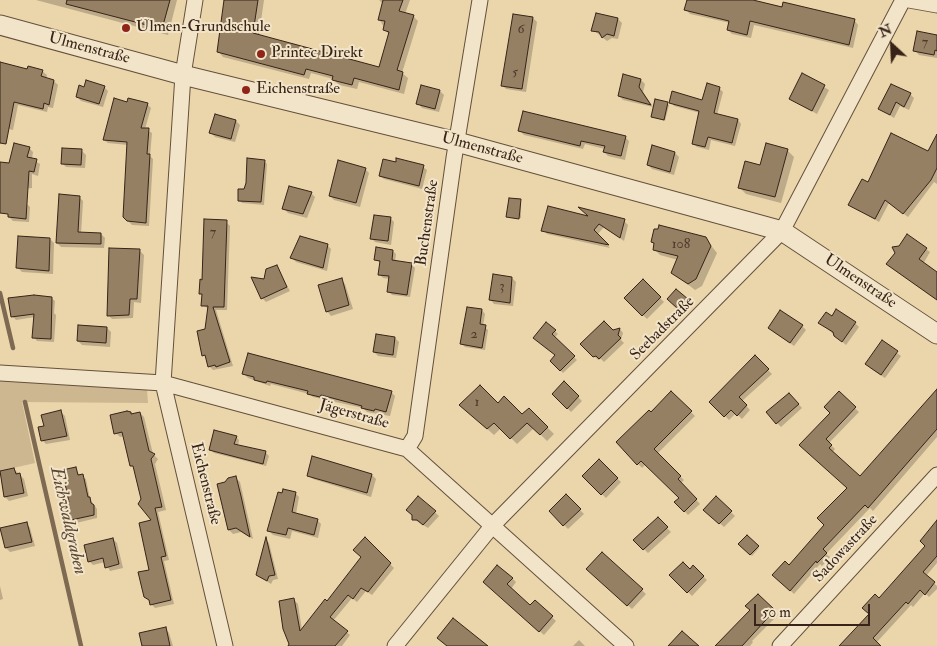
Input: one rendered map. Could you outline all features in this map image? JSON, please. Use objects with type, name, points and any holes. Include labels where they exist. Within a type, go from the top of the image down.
[{"type":"street","name":"Eichenstraße","points":[[195,0],[183,75],[163,383],[225,646]]},
{"type":"street","name":"Buchenstraße","points":[[407,449],[415,436],[457,142],[480,0]]},
{"type":"street","name":"Seebadstraße","points":[[395,646],[493,525],[782,231],[902,0]]},
{"type":"street","points":[[909,0],[937,5]]},
{"type":"street","name":"Ulmenstraße","points":[[0,25],[183,75],[457,142],[782,231],[937,334]]},
{"type":"street","name":"Jägerstraße","points":[[0,373],[163,383],[407,449],[626,646]]},
{"type":"street","name":"Sadowastraße","points":[[780,646],[937,476]]},
{"type":"shaded area","points":[[0,378],[147,389],[148,403],[22,402],[35,463],[0,471]]},
{"type":"building","points":[[67,0],[170,0],[162,29],[66,4]]},
{"type":"building","points":[[224,0],[258,0],[253,33],[379,67],[389,32],[383,30],[385,21],[378,20],[383,0],[403,0],[399,11],[414,15],[397,70],[403,72],[399,90],[354,78],[352,85],[332,80],[333,76],[306,69],[304,75],[217,52]]},
{"type":"building","points":[[687,0],[753,0],[782,7],[783,2],[855,19],[849,45],[750,21],[747,35],[727,30],[729,21],[684,10]]},
{"type":"building","points":[[596,13],[618,18],[614,36],[607,34],[602,38],[599,32],[591,31]]},
{"type":"building","points":[[513,14],[533,17],[522,89],[501,86]]},
{"type":"building","points":[[917,31],[937,35],[937,51],[935,50],[934,55],[913,51]]},
{"type":"building","points":[[0,62],[27,69],[28,66],[43,70],[41,76],[54,80],[49,105],[44,103],[43,109],[14,102],[6,144],[0,143]]},
{"type":"building","points":[[802,73],[825,85],[812,111],[789,99]]},
{"type":"building","points":[[623,74],[641,79],[639,87],[651,105],[618,96]]},
{"type":"building","points":[[86,80],[105,86],[99,104],[76,97],[79,85],[84,87]]},
{"type":"building","points":[[707,83],[720,87],[714,113],[738,119],[732,143],[708,137],[705,147],[692,144],[699,111],[669,103],[672,91],[702,100]]},
{"type":"building","points":[[891,84],[911,93],[904,107],[896,102],[890,115],[878,109]]},
{"type":"building","points":[[421,85],[440,90],[435,109],[416,104]]},
{"type":"building","points":[[114,98],[127,102],[128,98],[148,103],[141,128],[149,128],[147,154],[150,154],[146,223],[127,221],[123,217],[127,142],[103,140]]},
{"type":"building","points":[[655,99],[668,102],[664,120],[651,117]]},
{"type":"building","points":[[523,111],[626,136],[621,156],[603,152],[605,146],[581,141],[580,146],[518,131]]},
{"type":"building","points":[[215,114],[236,120],[231,139],[209,133]]},
{"type":"building","points":[[891,133],[928,151],[937,134],[937,168],[931,180],[903,214],[885,200],[875,219],[848,205],[862,179],[868,182]]},
{"type":"building","points":[[14,143],[30,147],[27,157],[37,159],[34,172],[29,171],[26,219],[8,217],[8,214],[0,213],[0,162],[9,163]]},
{"type":"building","points":[[766,143],[788,149],[775,197],[738,188],[745,161],[760,165]]},
{"type":"building","points":[[652,145],[675,152],[670,172],[647,165]]},
{"type":"building","points":[[62,148],[82,149],[81,165],[61,164]]},
{"type":"building","points":[[247,158],[265,160],[261,202],[238,201],[238,189],[244,189],[246,183]]},
{"type":"building","points":[[396,158],[424,165],[419,186],[379,176],[383,159],[396,162]]},
{"type":"building","points":[[338,160],[366,168],[356,203],[329,196]]},
{"type":"building","points":[[289,186],[312,192],[303,214],[282,209]]},
{"type":"building","points":[[59,194],[80,196],[78,232],[101,233],[101,244],[56,243]]},
{"type":"building","points":[[509,198],[521,199],[519,219],[506,217]]},
{"type":"building","points":[[548,206],[588,216],[578,207],[625,219],[620,238],[599,224],[594,230],[609,245],[541,231]]},
{"type":"building","points":[[374,215],[391,217],[388,241],[370,239]]},
{"type":"building","points":[[204,219],[227,220],[224,307],[213,307],[230,362],[216,367],[215,365],[208,367],[205,355],[202,356],[197,331],[205,329],[208,306],[201,306],[202,294],[199,294],[200,279],[202,280]]},
{"type":"building","points":[[659,225],[706,237],[711,246],[696,279],[688,284],[671,273],[678,256],[653,250],[654,243],[651,242],[654,229],[658,229]]},
{"type":"building","points":[[907,234],[927,248],[919,259],[937,272],[937,300],[886,264],[895,253],[892,247],[899,246]]},
{"type":"building","points":[[18,236],[50,238],[49,271],[16,268]]},
{"type":"building","points":[[300,236],[328,244],[323,268],[290,258]]},
{"type":"building","points":[[376,247],[393,250],[392,260],[412,263],[407,295],[387,292],[389,276],[378,275],[380,261],[374,260]]},
{"type":"building","points":[[109,248],[140,249],[137,299],[130,299],[129,315],[107,316]]},
{"type":"building","points":[[277,265],[287,287],[261,299],[251,277],[264,279],[266,269]]},
{"type":"building","points":[[493,274],[512,277],[510,303],[489,300]]},
{"type":"building","points":[[342,278],[349,305],[326,312],[318,285]]},
{"type":"building","points":[[643,279],[661,297],[642,316],[624,298]]},
{"type":"building","points":[[676,289],[688,299],[678,309],[667,299]]},
{"type":"building","points":[[34,295],[52,297],[51,339],[32,338],[34,314],[11,317],[8,298]]},
{"type":"building","points":[[467,307],[482,309],[480,324],[486,325],[482,348],[460,344]]},
{"type":"building","points":[[836,309],[856,322],[842,342],[834,336],[833,332],[818,323],[826,312],[832,316]]},
{"type":"building","points":[[780,310],[803,325],[790,343],[768,328]]},
{"type":"building","points":[[604,321],[613,330],[620,328],[618,335],[621,338],[599,359],[596,356],[593,357],[580,344]]},
{"type":"building","points":[[546,322],[556,330],[552,334],[575,356],[560,371],[550,361],[555,355],[533,338]]},
{"type":"building","points":[[78,325],[107,327],[106,343],[77,341]]},
{"type":"building","points":[[376,334],[395,337],[393,355],[373,352]]},
{"type":"building","points":[[882,340],[898,351],[881,375],[865,364]]},
{"type":"building","points":[[248,353],[392,391],[386,412],[361,408],[362,406],[321,395],[320,397],[307,394],[308,391],[267,381],[266,383],[254,380],[254,377],[242,374]]},
{"type":"building","points":[[755,355],[769,369],[739,397],[747,405],[737,416],[731,410],[724,417],[709,402]]},
{"type":"building","points":[[564,381],[579,396],[567,409],[552,394]]},
{"type":"building","points":[[480,385],[498,403],[504,396],[522,414],[529,408],[548,427],[540,435],[527,423],[510,439],[494,423],[487,429],[459,405]]},
{"type":"building","points":[[937,389],[937,429],[868,508],[865,505],[823,549],[827,553],[817,563],[816,561],[790,591],[772,575],[785,561],[789,565],[824,525],[817,518],[847,488],[799,445],[830,413],[824,407],[839,391],[856,407],[826,439],[832,445],[829,448],[860,476]]},
{"type":"building","points":[[671,391],[692,411],[654,449],[681,476],[678,479],[697,499],[684,512],[674,502],[679,498],[641,461],[637,465],[616,442],[649,410],[651,412]]},
{"type":"building","points":[[789,393],[799,404],[776,424],[766,412]]},
{"type":"building","points":[[61,410],[67,436],[41,441],[38,427],[44,426],[41,415]]},
{"type":"building","points":[[127,411],[131,412],[131,414],[140,412],[149,451],[155,454],[151,459],[162,507],[155,508],[166,556],[161,557],[171,600],[150,605],[149,600],[144,597],[138,572],[149,570],[139,523],[151,520],[138,504],[141,499],[133,466],[130,466],[122,432],[114,434],[110,415]]},
{"type":"building","points":[[214,430],[237,436],[234,444],[266,451],[263,464],[209,450]]},
{"type":"building","points":[[312,456],[372,474],[367,493],[307,476]]},
{"type":"building","points":[[599,459],[618,478],[601,495],[582,476]]},
{"type":"building","points":[[76,467],[78,475],[83,474],[88,497],[90,497],[91,503],[94,505],[94,515],[71,520],[62,470]]},
{"type":"building","points":[[14,468],[16,474],[20,473],[24,493],[4,497],[0,471]]},
{"type":"building","points":[[236,476],[250,537],[236,528],[228,530],[217,484]]},
{"type":"building","points":[[283,489],[296,492],[292,512],[318,519],[314,535],[288,528],[286,535],[267,531],[278,492],[282,493]]},
{"type":"building","points":[[566,494],[581,509],[563,526],[549,511]]},
{"type":"building","points":[[418,496],[436,511],[423,525],[417,520],[412,520],[412,515],[406,510]]},
{"type":"building","points":[[716,496],[732,511],[719,524],[703,510]]},
{"type":"building","points":[[658,517],[668,527],[643,550],[633,540]]},
{"type":"building","points":[[937,520],[937,556],[923,572],[935,582],[925,595],[920,590],[908,604],[906,602],[873,638],[881,646],[839,646],[869,614],[862,608],[875,594],[879,598],[925,546],[920,541]]},
{"type":"building","points":[[27,522],[32,542],[5,548],[0,528]]},
{"type":"building","points":[[747,535],[759,546],[750,555],[738,544]]},
{"type":"building","points":[[266,537],[275,575],[269,576],[267,581],[256,575]]},
{"type":"building","points":[[365,537],[391,563],[368,592],[361,588],[353,599],[348,595],[330,617],[348,631],[335,646],[288,646],[289,644],[283,629],[279,601],[294,598],[300,631],[325,599],[327,601],[361,557],[353,550]]},
{"type":"building","points":[[113,538],[119,564],[105,568],[103,558],[88,562],[84,545]]},
{"type":"building","points":[[602,552],[643,589],[627,606],[586,569]]},
{"type":"building","points":[[683,562],[690,569],[693,565],[704,576],[687,593],[669,575]]},
{"type":"building","points":[[497,565],[513,578],[507,584],[530,605],[535,600],[553,616],[539,632],[483,582]]},
{"type":"building","points":[[758,594],[775,610],[742,646],[715,646],[750,610],[745,606]]},
{"type":"building","points":[[453,618],[488,646],[447,646],[437,638]]},
{"type":"building","points":[[166,627],[170,646],[142,646],[139,633]]},
{"type":"building","points":[[682,631],[699,646],[668,646]]},
{"type":"waterway","name":"Eichwaldgraben","points":[[0,293],[13,348]]},
{"type":"waterway","name":"Eichwaldgraben","points":[[25,402],[81,646]]},
{"type":"place","name":"Ulmen-Grundschule","points":[[126,28]]},
{"type":"place","name":"Printec Direkt","points":[[261,54]]},
{"type":"place","name":"Eichenstraße","points":[[246,90]]}]
